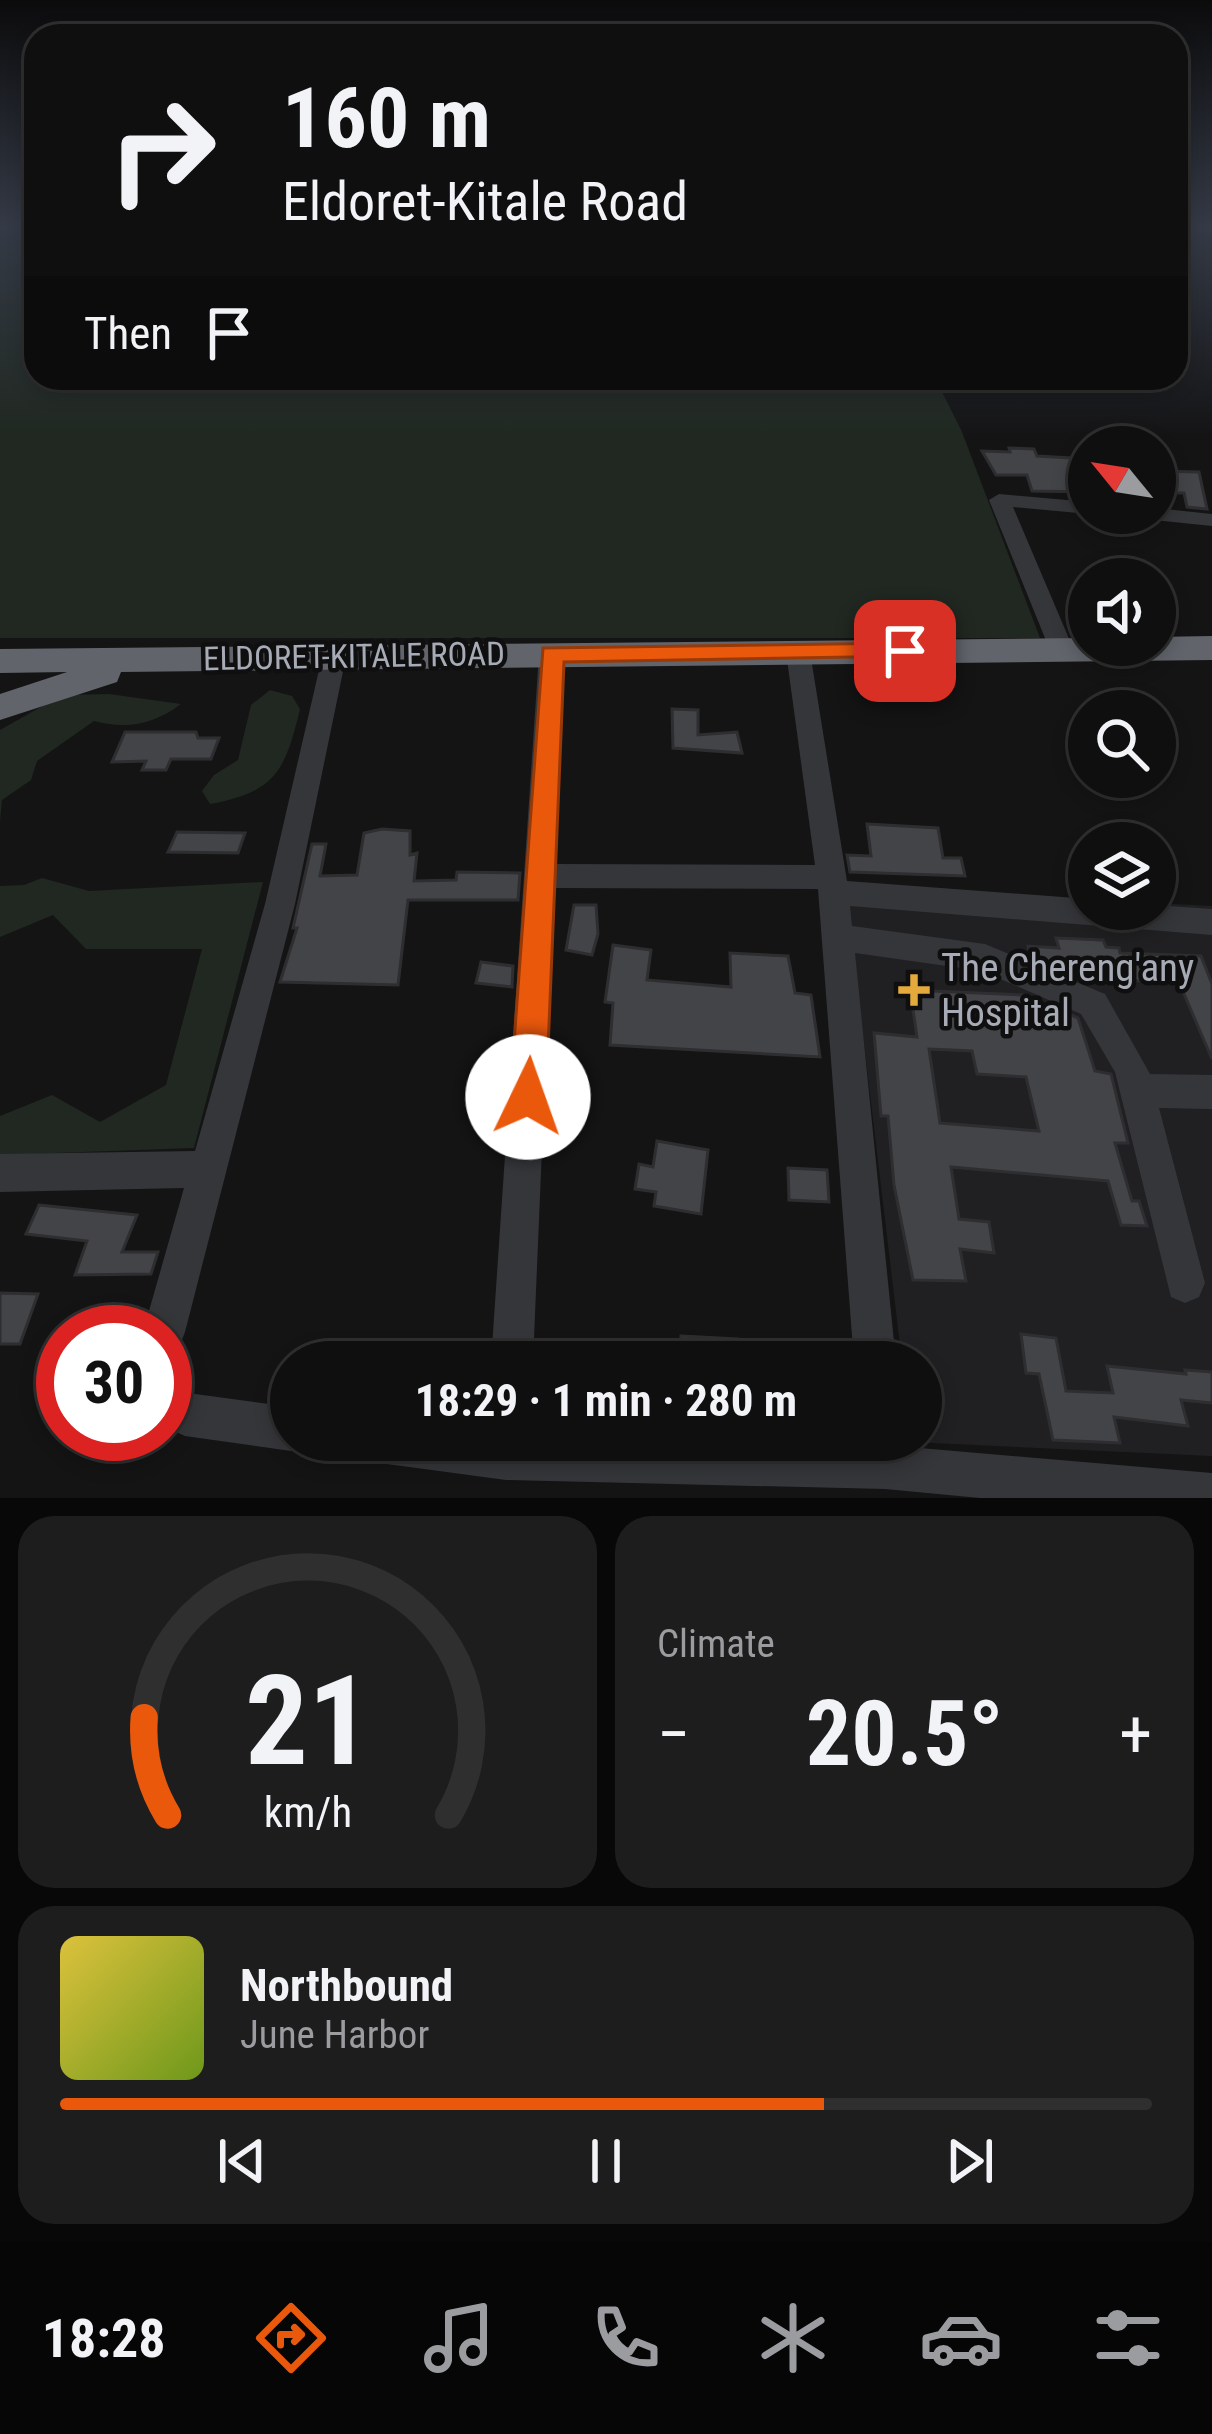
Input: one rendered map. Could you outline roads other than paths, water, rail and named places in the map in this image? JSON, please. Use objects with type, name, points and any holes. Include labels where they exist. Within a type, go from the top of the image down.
[{"type":"highway","name":"ELDORET-KITALE ROAD","points":[[0,661],[1212,648]]},
{"type":"highway","points":[[0,707],[79,679],[162,658]]},
{"type":"street","points":[[1061,648],[999,500],[1068,506]]},
{"type":"street","points":[[1176,516],[1212,520]]},
{"type":"street","points":[[798,652],[832,885],[873,1341]]},
{"type":"street","points":[[513,1341],[551,654]]},
{"type":"street","points":[[172,1305],[280,904],[334,657]]},
{"type":"street","points":[[542,876],[832,885],[1212,922]]},
{"type":"street","points":[[837,938],[985,958],[1093,1004],[1131,1068],[1185,1282]]},
{"type":"street","points":[[1137,1091],[1212,1092]]},
{"type":"street","points":[[0,1173],[210,1169]]},
{"type":"street","points":[[192,1415],[270,1426]]},
{"type":"street","points":[[903,1461],[973,1486],[1212,1496]]},
{"type":"place","name":"The Chereng'any Hospital","points":[[914,990]]}]
